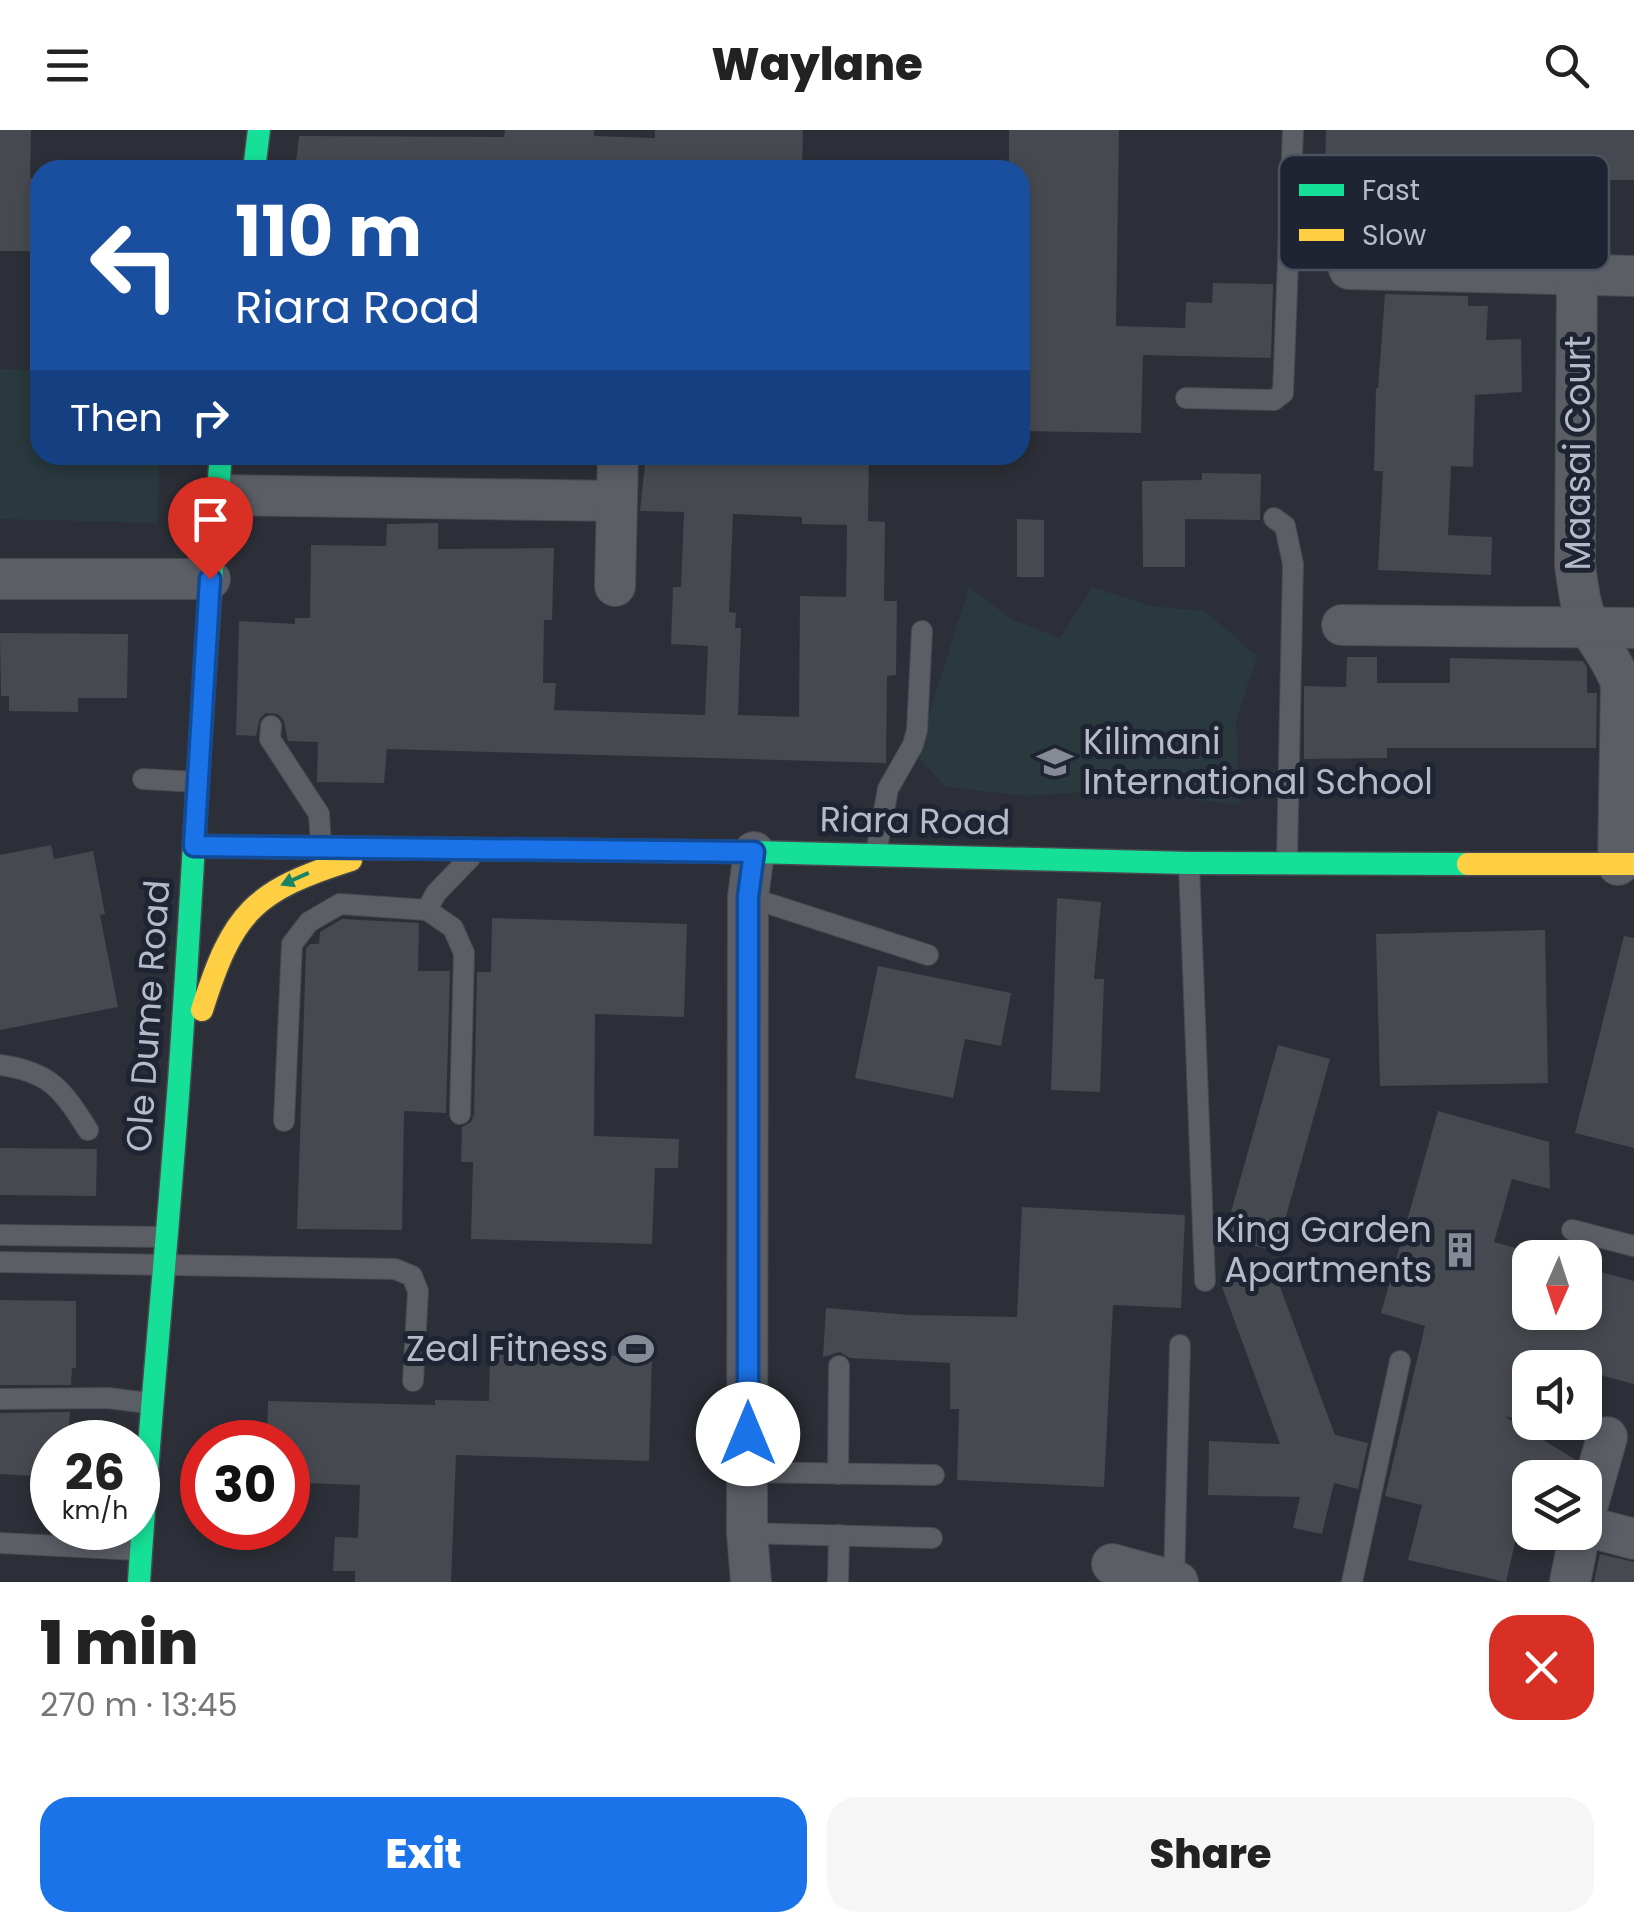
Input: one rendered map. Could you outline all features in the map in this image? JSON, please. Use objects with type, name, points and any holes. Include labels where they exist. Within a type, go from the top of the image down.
[{"type":"street","points":[[255,160],[259,130]]},
{"type":"street","points":[[1382,270],[1634,276]]},
{"type":"street","name":"Maasai Court","points":[[1577,276],[1575,566],[1590,628],[1610,656],[1621,683],[1626,865]]},
{"type":"street","name":"Ole Dume Road","points":[[149,1420],[180,1071],[220,465]]},
{"type":"street","points":[[615,586],[618,465]]},
{"type":"street","points":[[217,495],[616,500]]},
{"type":"street","points":[[0,579],[210,579]]},
{"type":"street","points":[[1342,624],[1634,628]]},
{"type":"street","name":"Riara Road","points":[[194,846],[754,852],[1189,863],[1626,865]]},
{"type":"street","points":[[180,1071],[226,940],[259,896],[299,875],[387,849]]},
{"type":"street","points":[[751,1582],[747,1533],[748,897],[754,852]]},
{"type":"street","points":[[1600,1460],[1606,1437]]},
{"type":"street","points":[[1602,1533],[1634,1539]]},
{"type":"street","name":"Ole Dume Road","points":[[139,1582],[142,1550]]},
{"type":"street","points":[[1570,1582],[1578,1550]]},
{"type":"street","points":[[1112,1564],[1176,1581]]},
{"type":"lane","points":[[1292,155],[1293,130]]},
{"type":"lane","points":[[1186,398],[1274,400],[1283,393],[1288,270]]},
{"type":"lane","points":[[1274,518],[1286,526],[1293,564],[1287,862]]},
{"type":"lane","points":[[876,855],[888,789],[913,745],[917,730],[922,630]]},
{"type":"lane","points":[[271,726],[270,738],[319,814],[321,846]]},
{"type":"lane","points":[[142,778],[198,782]]},
{"type":"lane","points":[[428,910],[436,893],[478,850]]},
{"type":"lane","points":[[1189,863],[1205,1281]]},
{"type":"lane","points":[[748,897],[928,955]]},
{"type":"lane","points":[[284,1121],[292,944],[309,922],[340,904],[428,910],[453,928],[464,953],[460,1114]]},
{"type":"lane","points":[[0,1065],[27,1069],[48,1079],[66,1094],[88,1130]]},
{"type":"lane","points":[[1572,1230],[1634,1246]]},
{"type":"lane","points":[[0,1236],[167,1237]]},
{"type":"lane","points":[[0,1262],[394,1270],[412,1276],[418,1291],[413,1382]]},
{"type":"lane","points":[[1176,1581],[1180,1345]]},
{"type":"lane","points":[[1352,1582],[1400,1361]]},
{"type":"lane","points":[[838,1474],[839,1366]]},
{"type":"lane","points":[[0,1399],[108,1398],[150,1403]]},
{"type":"lane","points":[[748,1472],[934,1476]]},
{"type":"lane","points":[[747,1533],[932,1538]]},
{"type":"lane","points":[[838,1582],[839,1535]]},
{"type":"lane","points":[[0,1543],[30,1544]]},
{"type":"shaded area","points":[[0,369],[30,370],[30,465],[159,465],[158,523],[0,519]]},
{"type":"shaded area","points":[[969,587],[1013,620],[1060,638],[1092,587],[1150,606],[1205,611],[1257,656],[1236,721],[1240,805],[1112,790],[1026,796],[946,787],[916,755]]},
{"type":"building","points":[[0,130],[31,130],[30,251],[0,251]]},
{"type":"building","points":[[505,130],[594,130],[594,136],[655,138],[655,130],[803,130],[802,160],[296,160],[299,136],[504,137]]},
{"type":"building","points":[[1009,130],[1119,130],[1116,326],[1185,328],[1186,302],[1212,303],[1213,283],[1273,284],[1271,358],[1143,355],[1141,433],[1030,431],[1030,160],[1009,160]]},
{"type":"building","points":[[1326,130],[1634,130],[1634,180],[1609,180],[1609,155],[1325,155]]},
{"type":"building","points":[[1385,294],[1468,296],[1468,306],[1488,306],[1486,340],[1521,339],[1522,392],[1475,395],[1473,467],[1451,466],[1448,535],[1492,537],[1491,575],[1378,570],[1383,471],[1374,471],[1376,388]]},
{"type":"building","points":[[645,465],[869,465],[868,521],[885,522],[884,601],[897,601],[896,675],[887,676],[886,763],[387,749],[384,783],[317,782],[318,742],[288,741],[284,721],[278,714],[266,713],[260,718],[256,736],[236,735],[239,621],[295,624],[295,618],[310,618],[311,545],[386,546],[387,524],[438,523],[438,549],[554,548],[552,620],[544,620],[543,683],[556,683],[554,710],[705,715],[708,646],[671,644],[673,587],[681,587],[684,512],[640,511]],"holes":[[[733,514],[802,517],[802,524],[847,525],[846,597],[800,596],[799,717],[738,715],[741,628],[735,628],[736,613],[729,612]]]},
{"type":"building","points":[[1202,473],[1261,474],[1260,520],[1185,519],[1185,567],[1143,567],[1142,481],[1202,480]]},
{"type":"building","points":[[1017,519],[1044,520],[1044,577],[1017,577]]},
{"type":"building","points":[[0,633],[128,634],[127,698],[78,698],[78,712],[9,711],[9,696],[1,696]]},
{"type":"building","points":[[1347,657],[1377,657],[1377,683],[1450,683],[1450,658],[1583,661],[1587,667],[1587,693],[1597,693],[1596,748],[1387,748],[1387,758],[1304,759],[1304,686],[1346,687]]},
{"type":"building","points":[[51,845],[54,859],[93,851],[105,914],[100,915],[118,1007],[0,1030],[0,855]]},
{"type":"building","points":[[1057,898],[1101,902],[1094,979],[1104,979],[1100,1092],[1051,1090]]},
{"type":"building","points":[[492,918],[687,924],[684,1017],[595,1014],[594,1136],[679,1139],[678,1168],[655,1168],[652,1244],[471,1239],[473,1162],[461,1162],[462,1127],[471,1122],[474,1114],[477,972],[491,972]]},
{"type":"building","points":[[342,919],[419,923],[418,971],[450,971],[446,1113],[404,1111],[402,1230],[297,1229],[306,949],[310,944],[319,944],[320,932]]},
{"type":"building","points":[[1545,930],[1548,1083],[1380,1086],[1376,934]]},
{"type":"building","points":[[1624,936],[1634,938],[1634,1148],[1575,1133]]},
{"type":"building","points":[[878,966],[1011,993],[1001,1046],[965,1039],[953,1098],[855,1078]]},
{"type":"building","points":[[1278,1045],[1330,1059],[1276,1252],[1224,1237]]},
{"type":"building","points":[[1438,1111],[1549,1142],[1550,1189],[1512,1179],[1494,1242],[1512,1247],[1512,1330],[1602,1330],[1602,1273],[1634,1281],[1634,1384],[1602,1376],[1602,1350],[1512,1350],[1512,1418],[1504,1416],[1512,1421],[1512,1440],[1543,1440],[1576,1460],[1512,1460],[1513,1550],[1506,1582],[1408,1560],[1422,1505],[1385,1496],[1425,1326],[1381,1313]]},
{"type":"building","points":[[0,1148],[97,1149],[96,1196],[0,1195]]},
{"type":"building","points":[[1022,1207],[1185,1215],[1181,1308],[1113,1305],[1104,1487],[957,1480],[959,1409],[950,1409],[950,1363],[850,1358],[840,1352],[823,1357],[826,1308],[910,1315],[1017,1317]]},
{"type":"building","points":[[1273,1268],[1335,1435],[1368,1443],[1358,1489],[1334,1483],[1322,1534],[1293,1528],[1300,1497],[1208,1495],[1209,1441],[1280,1444],[1222,1287]]},
{"type":"building","points":[[0,1300],[76,1301],[76,1368],[72,1368],[71,1385],[0,1385]]},
{"type":"building","points":[[490,1352],[652,1357],[649,1461],[456,1455],[451,1582],[355,1582],[355,1571],[333,1571],[335,1537],[358,1538],[360,1485],[310,1483],[310,1420],[268,1420],[268,1401],[435,1405],[435,1400],[489,1401]]},
{"type":"building","points":[[70,1412],[69,1420],[30,1420],[30,1476],[0,1474],[0,1413]]},
{"type":"building","points":[[1600,1554],[1634,1562],[1634,1582],[1594,1582]]},
{"type":"traffic: fast","points":[[255,160],[259,130]]},
{"type":"traffic: fast","points":[[139,1582],[180,1068],[220,465]]},
{"type":"traffic: fast","points":[[194,846],[1468,864]]},
{"type":"traffic: slow","points":[[202,1010],[225,950],[251,910],[291,883],[351,860]]},
{"type":"traffic: slow","points":[[1468,864],[1634,864]]},
{"type":"place","name":"Kilimani International School","points":[[1055,762]]},
{"type":"place","name":"King Garden Apartments","points":[[1460,1250]]},
{"type":"place","name":"Zeal Fitness","points":[[636,1349]]},
{"type":"route","points":[[210,579],[194,846],[754,852],[748,897],[748,1434]]}]
